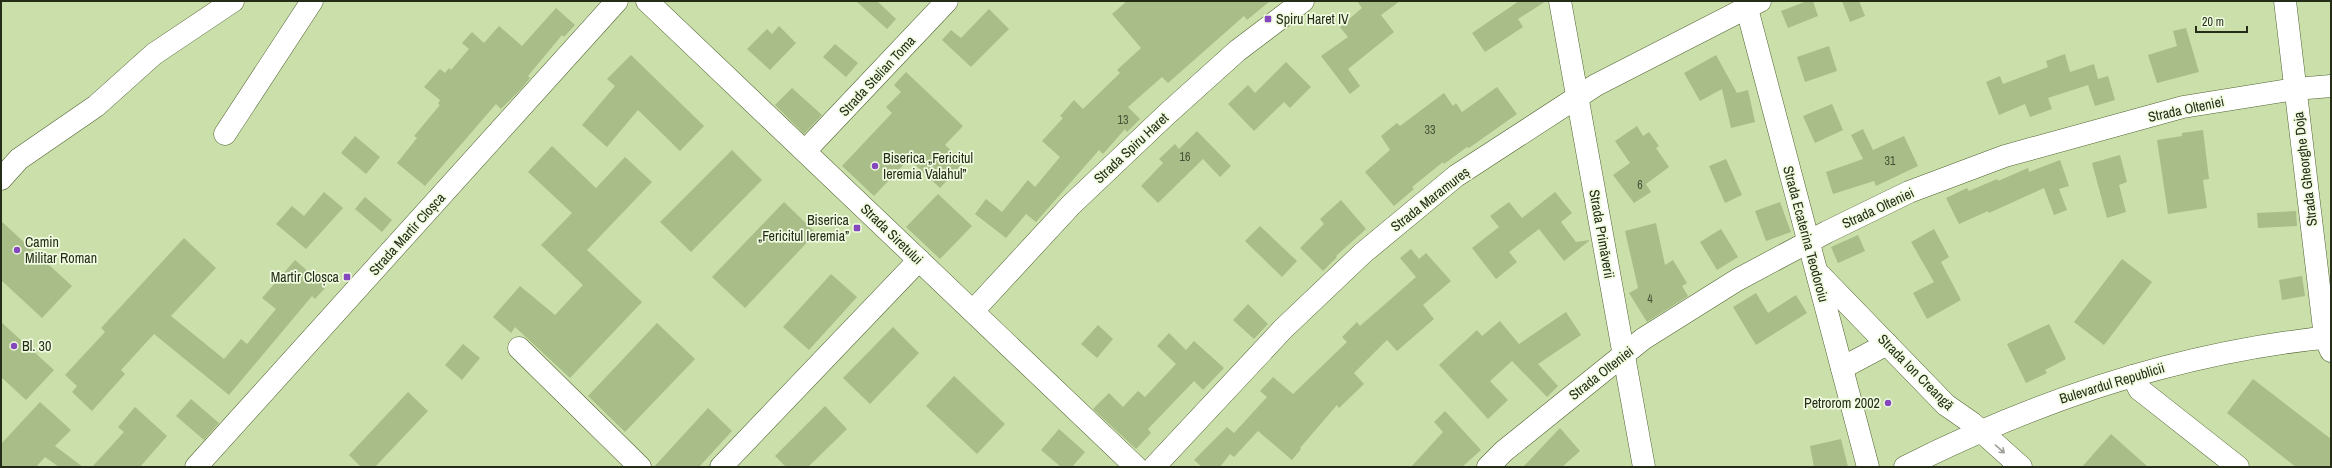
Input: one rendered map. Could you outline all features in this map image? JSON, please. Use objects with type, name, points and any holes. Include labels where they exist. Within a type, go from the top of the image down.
[{"type":"street","points":[[1,179],[19,159],[96,106],[154,54],[233,1]]},
{"type":"street","points":[[225,134],[312,1]]},
{"type":"street","name":"Strada Martir Cloșca","points":[[196,467],[617,1]]},
{"type":"street","name":"Strada Siretului","points":[[647,1],[806,150],[1136,467]]},
{"type":"street","name":"Strada Stelian Toma","points":[[806,150],[947,1]]},
{"type":"street","name":"Strada Spiru Haret","points":[[973,311],[1071,205],[1155,125],[1237,51],[1303,1]]},
{"type":"street","name":"Strada Primăverii","points":[[1560,1],[1644,467]]},
{"type":"street","name":"Strada Gheorghe Doja","points":[[2285,1],[2295,89],[2329,342]]},
{"type":"street","name":"Strada Maramureș","points":[[1154,467],[1283,329],[1363,253],[1456,176],[1596,85],[1750,3]]},
{"type":"street","name":"Strada Ecaterina Teodoroiu","points":[[1750,3],[1808,243],[1868,467]]},
{"type":"street","name":"Strada Olteniei","points":[[1488,467],[1504,451],[1644,339],[1737,280],[1909,192],[2004,156],[2183,107],[2295,89],[2331,86]]},
{"type":"street","points":[[721,467],[919,260]]},
{"type":"street","name":"Strada Ion Creangă","points":[[1816,271],[1946,405],[1979,430],[2021,467]]},
{"type":"street","name":"Bulevardul Republicii","points":[[1906,467],[1979,430],[2052,401],[2133,376],[2178,363],[2247,349],[2329,342]]},
{"type":"street","points":[[1842,368],[1887,344]]},
{"type":"street","points":[[519,348],[640,467]]},
{"type":"street","points":[[2133,376],[2139,389],[2238,467]]},
{"type":"building","points":[[856,1],[877,1],[896,19],[887,29]]},
{"type":"building","points":[[1127,1],[1270,1],[1247,20],[1244,16],[1168,83],[1162,77],[1128,107],[1140,119],[1127,132],[1125,129],[1103,154],[1099,150],[1036,222],[1026,214],[1006,238],[975,214],[986,199],[1002,212],[1028,180],[1035,187],[1060,157],[1042,141],[1063,118],[1060,116],[1074,100],[1083,109],[1120,73],[1117,70],[1141,48],[1112,14]]},
{"type":"building","points":[[1357,1],[1400,1],[1381,15],[1394,32],[1348,69],[1360,86],[1350,94],[1321,56],[1348,37],[1340,27],[1362,8]]},
{"type":"building","points":[[1519,1],[1546,1],[1518,19],[1523,27],[1485,52],[1472,33]]},
{"type":"building","points":[[1807,1],[1813,1],[1818,16],[1788,28],[1781,11]]},
{"type":"building","points":[[1842,1],[1859,1],[1865,16],[1850,22]]},
{"type":"building","points":[[556,8],[575,25],[564,37],[562,35],[528,76],[530,78],[521,89],[501,109],[496,104],[425,186],[397,163],[417,138],[414,136],[440,105],[438,104],[440,100],[424,87],[440,69],[445,73],[449,68],[451,70],[469,49],[462,43],[472,32],[484,43],[499,26],[522,46]]},
{"type":"building","points":[[989,9],[1009,29],[971,67],[942,40],[951,30],[961,38]]},
{"type":"building","points":[[779,26],[796,43],[770,70],[747,49],[767,29],[772,34]]},
{"type":"building","points":[[2186,28],[2199,72],[2157,83],[2148,55],[2177,46],[2173,31]]},
{"type":"building","points":[[835,44],[858,63],[846,77],[823,57]]},
{"type":"building","points":[[1829,46],[1837,71],[1805,82],[1797,57]]},
{"type":"building","points":[[2065,54],[2070,72],[2094,64],[2098,79],[2108,76],[2115,100],[2095,106],[2088,85],[2048,98],[2052,109],[2030,117],[2025,104],[1999,115],[1986,82],[2000,76],[2003,84],[2048,67],[2046,61]]},
{"type":"building","points":[[631,55],[704,126],[680,151],[638,110],[607,147],[582,125],[615,86],[607,79]]},
{"type":"building","points":[[1716,55],[1737,93],[1748,90],[1755,122],[1731,128],[1722,89],[1700,101],[1684,73]]},
{"type":"building","points":[[1286,62],[1311,87],[1290,108],[1284,102],[1254,131],[1228,104],[1248,85],[1255,93]]},
{"type":"building","points":[[906,72],[963,126],[945,145],[964,162],[940,188],[909,159],[874,196],[842,166],[892,113],[886,107],[901,92],[894,85]]},
{"type":"building","points":[[1497,87],[1517,114],[1469,148],[1467,147],[1444,164],[1443,162],[1412,187],[1414,189],[1394,206],[1365,172],[1390,150],[1381,136],[1397,123],[1400,126],[1444,93],[1453,106],[1456,103],[1462,112]]},
{"type":"building","points":[[792,88],[822,115],[804,134],[775,105]]},
{"type":"building","points":[[1832,104],[1843,130],[1815,143],[1803,116]]},
{"type":"building","points":[[1637,126],[1643,136],[1649,132],[1659,146],[1656,148],[1669,167],[1646,184],[1651,192],[1634,203],[1613,175],[1630,163],[1615,141]]},
{"type":"building","points":[[1863,129],[1873,150],[1904,136],[1918,166],[1876,186],[1874,181],[1833,194],[1826,172],[1863,159],[1851,135]]},
{"type":"building","points":[[2203,130],[2209,179],[2203,180],[2207,208],[2168,214],[2157,140],[2182,136],[2182,133]]},
{"type":"building","points":[[1197,131],[1231,166],[1220,177],[1203,159],[1158,203],[1141,186],[1163,163],[1159,159],[1175,144],[1179,149]]},
{"type":"building","points":[[355,136],[380,157],[366,174],[341,153]]},
{"type":"building","points":[[552,146],[596,188],[625,157],[652,182],[587,250],[642,302],[570,378],[515,327],[511,333],[493,317],[520,286],[555,315],[583,285],[541,245],[572,213],[528,172]]},
{"type":"building","points":[[732,150],[762,180],[691,252],[660,222]]},
{"type":"building","points":[[2120,155],[2127,182],[2119,185],[2126,212],[2107,218],[2092,163]]},
{"type":"building","points":[[1726,159],[1742,195],[1725,203],[1709,166]]},
{"type":"building","points":[[2060,160],[2069,186],[2059,189],[2067,210],[2054,215],[2044,188],[1989,213],[1988,211],[1959,224],[1946,198],[1967,188],[1969,191],[1997,179],[1998,181],[2028,168],[2029,172]]},
{"type":"building","points":[[324,192],[343,208],[306,249],[276,224],[292,206],[304,216]]},
{"type":"building","points":[[1555,192],[1572,213],[1561,222],[1576,242],[1590,240],[1564,261],[1539,229],[1509,252],[1517,262],[1496,279],[1472,248],[1499,227],[1490,216],[1509,202],[1522,218]]},
{"type":"building","points":[[938,194],[972,226],[940,259],[906,227]]},
{"type":"building","points":[[365,197],[392,220],[382,232],[355,209]]},
{"type":"building","points":[[1341,200],[1366,229],[1336,256],[1337,257],[1323,271],[1300,248],[1324,224],[1320,219]]},
{"type":"building","points":[[784,202],[816,233],[745,308],[712,277]]},
{"type":"building","points":[[1780,202],[1791,232],[1766,241],[1755,211]]},
{"type":"building","points":[[2296,211],[2297,226],[2258,228],[2257,213]]},
{"type":"building","name":"Camin Militar Roman","points":[[1,221],[72,286],[42,318],[1,280]]},
{"type":"building","points":[[1656,223],[1665,265],[1673,260],[1687,283],[1682,286],[1688,296],[1647,322],[1629,293],[1638,288],[1625,231]]},
{"type":"building","points":[[1260,226],[1297,261],[1282,277],[1245,241]]},
{"type":"building","points":[[1721,229],[1738,257],[1717,270],[1700,242]]},
{"type":"building","points":[[1934,229],[1949,257],[1941,262],[1961,300],[1927,319],[1913,293],[1934,282],[1911,242]]},
{"type":"building","points":[[1858,235],[1865,251],[1838,263],[1831,247]]},
{"type":"building","points":[[184,238],[216,268],[171,316],[224,359],[241,339],[247,344],[276,309],[262,298],[295,260],[326,287],[315,299],[312,296],[229,395],[154,334],[121,370],[125,374],[92,411],[72,392],[77,386],[65,375],[105,332],[101,328]]},
{"type":"building","points":[[1411,249],[1419,259],[1426,253],[1451,281],[1423,305],[1434,319],[1397,351],[1387,340],[1354,373],[1364,384],[1339,408],[1337,405],[1300,448],[1301,449],[1292,460],[1258,431],[1234,457],[1230,454],[1220,467],[1202,467],[1194,460],[1227,427],[1234,433],[1267,397],[1260,391],[1273,377],[1293,394],[1347,342],[1342,337],[1357,322],[1360,326],[1416,277],[1400,258]]},
{"type":"building","points":[[2122,259],[2152,282],[2104,345],[2074,322]]},
{"type":"building","points":[[831,274],[857,297],[809,350],[783,327]]},
{"type":"building","points":[[2302,276],[2305,296],[2282,300],[2279,280]]},
{"type":"building","points":[[1756,293],[1768,313],[1796,295],[1807,313],[1756,345],[1733,307]]},
{"type":"building","points":[[1248,304],[1268,324],[1254,339],[1233,320]]},
{"type":"building","points":[[1566,312],[1581,335],[1538,364],[1558,386],[1547,397],[1512,361],[1490,381],[1508,400],[1488,419],[1439,365],[1477,330],[1482,336],[1500,321],[1519,344]]},
{"type":"building","name":"Bl. 30","points":[[1,322],[54,370],[26,400],[1,377]]},
{"type":"building","points":[[657,323],[695,359],[625,432],[588,396]]},
{"type":"building","points":[[2049,324],[2066,359],[2045,370],[2047,373],[2026,383],[2007,344]]},
{"type":"building","points":[[1098,325],[1113,339],[1097,358],[1081,344]]},
{"type":"building","points":[[893,327],[919,353],[870,404],[843,378]]},
{"type":"building","points":[[1169,333],[1186,350],[1194,341],[1224,368],[1203,390],[1194,381],[1148,429],[1151,433],[1136,449],[1093,409],[1109,393],[1123,407],[1138,391],[1145,397],[1176,364],[1157,346]]},
{"type":"building","points":[[463,344],[480,358],[462,380],[445,365]]},
{"type":"building","points":[[954,376],[1005,424],[977,454],[926,406]]},
{"type":"building","points":[[2253,379],[2331,439],[2331,467],[2296,467],[2227,413]]},
{"type":"building","points":[[408,392],[428,411],[375,467],[361,467],[349,455]]},
{"type":"building","points":[[191,399],[219,423],[204,440],[176,416]]},
{"type":"building","points":[[40,402],[71,430],[55,446],[83,467],[59,467],[45,457],[36,467],[1,467],[1,444]]},
{"type":"building","points":[[825,406],[847,429],[808,467],[786,467],[775,456]]},
{"type":"building","points":[[135,407],[167,436],[140,467],[92,467],[124,432],[118,427]]},
{"type":"building","points":[[708,408],[732,431],[699,467],[654,467]]},
{"type":"building","points":[[1445,411],[1481,450],[1462,467],[1411,467],[1443,432],[1434,422]]},
{"type":"building","points":[[1560,428],[1580,451],[1562,467],[1523,467]]},
{"type":"building","points":[[1059,429],[1085,452],[1072,467],[1061,467],[1041,450]]},
{"type":"building","points":[[2111,434],[2148,467],[2082,467]]},
{"type":"building","points":[[1841,439],[1848,467],[1814,467],[1810,446]]},
{"type":"place","name":"Spiru Haret IV","points":[[1268,19]]},
{"type":"place","name":"Biserica „Fericitul Ieremia Valahul”","points":[[875,166]]},
{"type":"place","name":"Biserica „Fericitul Ieremia”","points":[[857,228]]},
{"type":"place","name":"Camin Militar Roman","points":[[17,250]]},
{"type":"place","name":"Martir Cloșca","points":[[347,277]]},
{"type":"place","name":"Bl. 30","points":[[14,346]]},
{"type":"place","name":"Petrorom 2002","points":[[1888,403]]}]
